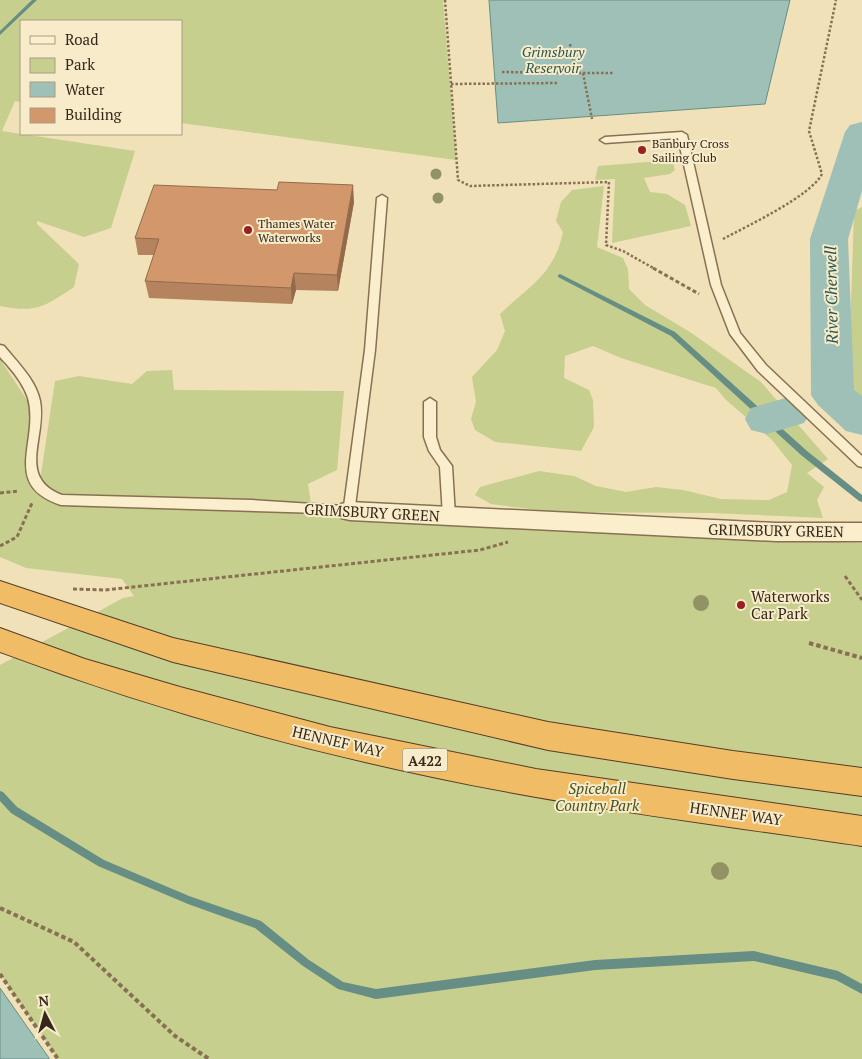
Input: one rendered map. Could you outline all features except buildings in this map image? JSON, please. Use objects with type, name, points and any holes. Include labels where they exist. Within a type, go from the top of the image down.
[{"type":"highway","points":[[0,592],[173,650],[548,736],[733,765],[862,782]]},
{"type":"highway","name":"HENNEF WAY","points":[[0,640],[82,670],[180,700],[330,741],[536,783],[862,831]]},
{"type":"street","name":"GRIMSBURY GREEN","points":[[350,511],[776,532],[862,532]]},
{"type":"lane","points":[[605,140],[682,135],[706,244],[722,305],[736,334],[762,368],[862,463]]},
{"type":"lane","points":[[350,511],[370,350],[382,198]]},
{"type":"lane","points":[[0,349],[28,386],[34,399],[36,412],[35,432],[30,467],[32,480],[38,490]]},
{"type":"lane","points":[[430,402],[429,435],[435,453],[446,466],[449,516]]},
{"type":"lane","name":"GRIMSBURY GREEN","points":[[38,490],[47,496],[61,500],[252,505],[350,511]]},
{"type":"path","points":[[445,0],[448,65],[458,180],[470,186],[609,182],[606,245],[623,251],[705,297]]},
{"type":"path","points":[[706,244],[727,238],[760,220],[769,212],[789,202],[818,182],[822,174],[809,131],[836,0]]},
{"type":"path","points":[[570,44],[576,73]]},
{"type":"path","points":[[502,72],[614,73]]},
{"type":"path","points":[[583,73],[592,119]]},
{"type":"path","points":[[451,84],[558,83]]},
{"type":"path","points":[[0,546],[17,537],[38,490]]},
{"type":"path","points":[[72,589],[105,590],[490,548],[510,541],[540,521]]},
{"type":"path","points":[[845,576],[862,600]]},
{"type":"path","points":[[809,643],[862,658]]},
{"type":"path","points":[[0,908],[74,942],[175,1036],[209,1059]]},
{"type":"path","points":[[0,974],[58,1059]]},
{"type":"green space","points":[[0,0],[443,0],[456,160],[182,123],[182,20],[20,20],[20,102],[15,101],[2,131],[135,151],[111,228],[84,237],[37,221],[37,224],[79,264],[74,287],[39,307],[23,309],[0,306]]},
{"type":"green space","points":[[672,160],[675,170],[670,174],[644,178],[650,192],[667,194],[685,205],[691,226],[612,243],[615,179],[595,180],[598,166]]},
{"type":"green space","points":[[604,186],[597,247],[623,258],[628,269],[629,289],[645,305],[690,332],[761,382],[828,459],[807,473],[824,487],[817,500],[823,518],[711,513],[555,512],[491,504],[475,495],[480,487],[539,471],[574,476],[596,486],[626,492],[656,487],[683,490],[721,499],[769,500],[787,492],[792,465],[772,440],[725,399],[716,388],[621,358],[593,346],[565,356],[564,378],[589,390],[593,400],[594,427],[581,451],[495,442],[475,430],[471,419],[476,402],[472,377],[497,350],[505,331],[500,314],[539,279],[553,259],[563,232],[556,221],[561,202],[572,190]]},
{"type":"green space","points":[[862,207],[862,408],[848,397],[854,211]]},
{"type":"green space","name":"Spiceball Country Park","points":[[0,359],[29,403],[29,482],[40,481],[55,381],[79,376],[132,384],[147,371],[172,370],[174,390],[344,391],[337,470],[308,484],[313,516],[632,530],[635,534],[862,543],[862,1059],[58,1059],[0,974],[0,665],[123,598],[134,596],[122,579],[26,568],[0,557]]},
{"type":"water","name":"Grimsbury Reservoir","points":[[489,0],[790,0],[765,104],[498,123]]},
{"type":"water","points":[[0,988],[49,1058],[49,1059],[0,1059]]},
{"type":"waterway","points":[[0,34],[35,0]]},
{"type":"waterway","name":"River Cherwell","points":[[862,132],[829,239],[833,395],[862,420]]},
{"type":"waterway","points":[[560,276],[673,334],[804,453],[862,499]]},
{"type":"waterway","points":[[767,419],[789,412]]},
{"type":"waterway","points":[[0,795],[14,810],[101,863],[188,900],[258,924],[306,963],[341,986],[376,994],[595,965],[754,956],[838,976],[862,989]]},
{"type":"place","name":"Banbury Cross Sailing Club","points":[[642,150]]},
{"type":"place","name":"Thames Water Waterworks","points":[[248,230]]},
{"type":"place","name":"Waterworks Car Park","points":[[741,605]]}]
